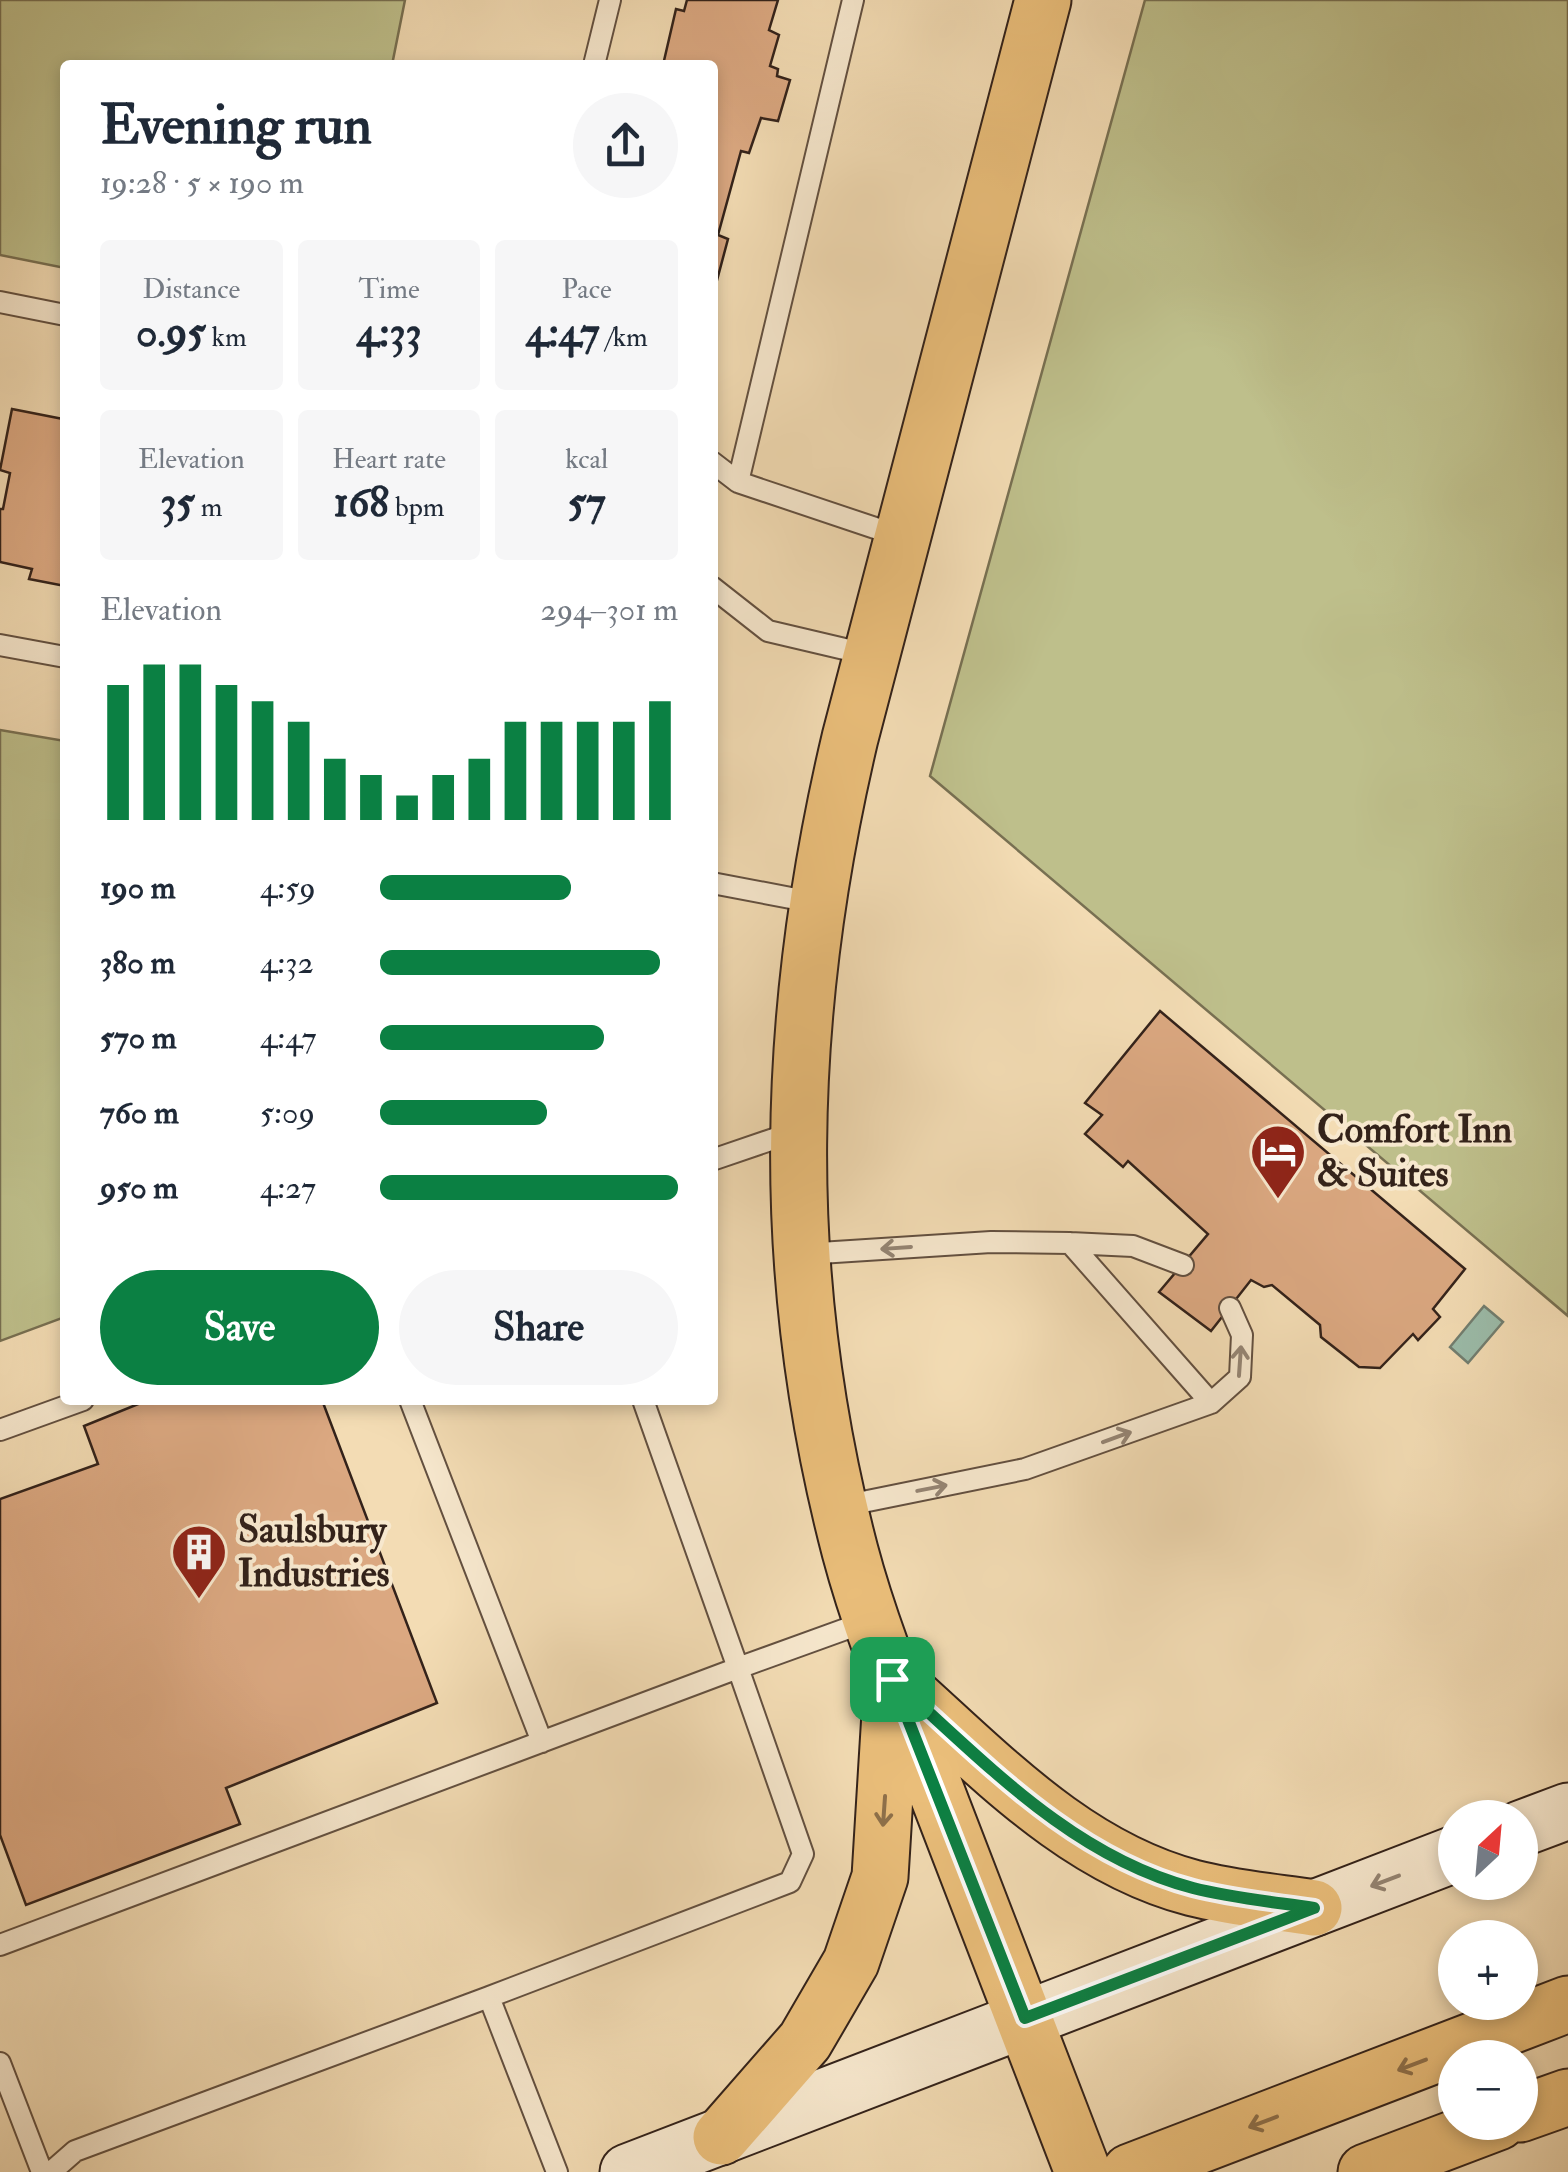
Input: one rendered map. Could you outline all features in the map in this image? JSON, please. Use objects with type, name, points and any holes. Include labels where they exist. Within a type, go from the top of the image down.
[{"type":"main road","points":[[1043,0],[840,783],[817,903],[802,1022],[801,1254],[812,1360],[851,1553],[892,1679],[1083,2172]]},
{"type":"main road","points":[[892,1679],[1074,1836],[1131,1865],[1192,1888],[1314,1908]]},
{"type":"main road","points":[[721,2136],[806,2041],[851,1962],[880,1877],[892,1679]]},
{"type":"main road","points":[[1538,1822],[1568,1811]]},
{"type":"main road","points":[[628,2172],[1438,1861]]},
{"type":"main road","points":[[1130,2172],[1568,2004]]},
{"type":"main road","points":[[1538,2108],[1568,2097]]},
{"type":"main road","points":[[1377,2168],[1451,2140]]},
{"type":"lane","points":[[595,60],[610,0]]},
{"type":"lane","points":[[738,482],[853,0]]},
{"type":"lane","points":[[0,302],[60,314]]},
{"type":"lane","points":[[718,467],[738,482],[903,538]]},
{"type":"lane","points":[[718,593],[768,631],[872,655]]},
{"type":"lane","points":[[0,645],[60,657]]},
{"type":"lane","points":[[718,883],[817,903]]},
{"type":"lane","points":[[718,1158],[799,1131]]},
{"type":"lane","points":[[801,1254],[991,1242],[1070,1243],[1134,1246],[1183,1265]]},
{"type":"lane","points":[[1070,1243],[1212,1403]]},
{"type":"lane","points":[[840,1506],[1025,1469],[1212,1403],[1240,1378],[1242,1335],[1230,1308]]},
{"type":"lane","points":[[0,1430],[69,1405]]},
{"type":"lane","points":[[412,1405],[542,1742]]},
{"type":"lane","points":[[52,2172],[74,2151],[790,1882],[803,1854],[645,1405]]},
{"type":"lane","points":[[0,1945],[873,1620]]},
{"type":"lane","points":[[488,1998],[557,2172]]},
{"type":"lane","points":[[0,2063],[42,2172]]},
{"type":"green space","points":[[0,0],[405,0],[393,60],[60,60],[60,267],[0,255]]},
{"type":"green space","points":[[1145,0],[1568,0],[1568,1316],[930,776]]},
{"type":"green space","points":[[0,730],[60,740],[60,1319],[0,1341]]},
{"type":"shaded area","points":[[1484,1306],[1503,1322],[1468,1363],[1450,1347]]},
{"type":"building","points":[[687,0],[778,0],[769,30],[779,35],[770,66],[778,69],[777,76],[790,80],[778,121],[761,118],[749,153],[741,151],[718,235],[718,60],[664,60],[676,9],[684,11]]},
{"type":"building","points":[[718,235],[728,239],[718,276]]},
{"type":"building","points":[[12,409],[60,418],[60,585],[29,579],[32,569],[0,562],[0,509],[10,473],[0,470]]},
{"type":"building","name":"Comfort Inn & Suites","points":[[1160,1011],[1465,1269],[1433,1309],[1440,1317],[1418,1340],[1413,1334],[1380,1368],[1359,1367],[1321,1337],[1320,1325],[1272,1285],[1264,1287],[1251,1280],[1211,1331],[1159,1292],[1208,1234],[1128,1161],[1123,1167],[1085,1134],[1102,1115],[1085,1103]]},
{"type":"building","name":"Saulsbury Industries","points":[[136,1405],[324,1405],[437,1703],[226,1788],[240,1824],[26,1905],[0,1835],[0,1499],[98,1464],[84,1426]]},
{"type":"place","name":"Comfort Inn & Suites","points":[[1278,1201]]},
{"type":"place","name":"Saulsbury Industries","points":[[199,1601]]},
{"type":"route","points":[[892,1679],[1074,1836],[1131,1865],[1192,1888],[1314,1908],[1025,2018],[892,1679]]}]
